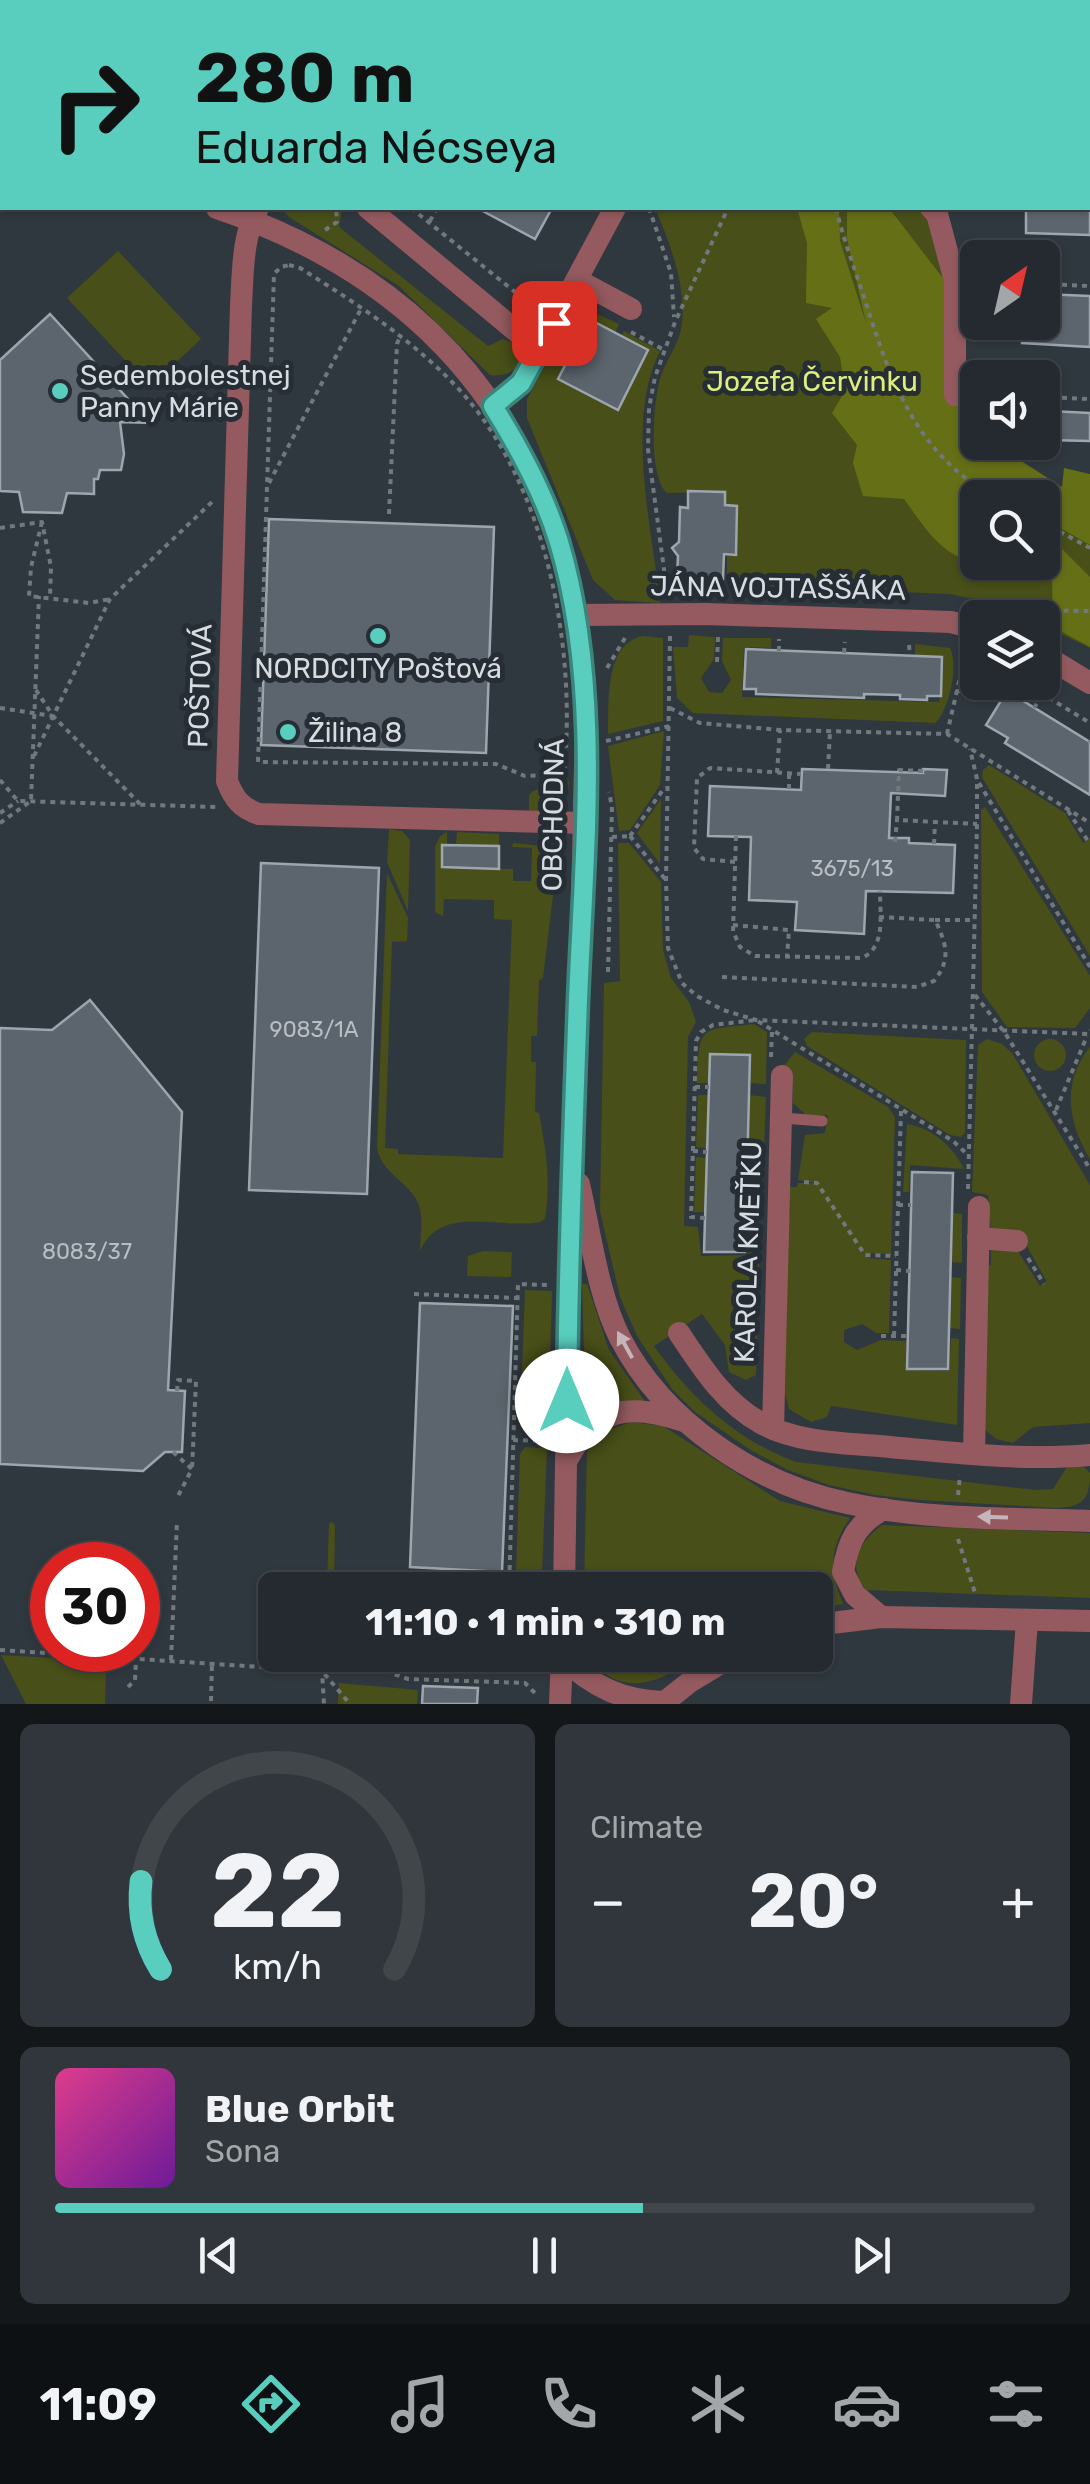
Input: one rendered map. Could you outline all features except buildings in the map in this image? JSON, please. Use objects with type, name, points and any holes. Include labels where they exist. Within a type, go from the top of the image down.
[{"type":"street","points":[[370,210],[539,350]]},
{"type":"street","points":[[493,406],[521,383],[614,210]]},
{"type":"street","points":[[933,210],[938,214],[955,281],[955,395]]},
{"type":"street","name":"OBCHODNÁ","points":[[255,213],[379,287],[447,348],[518,445],[558,538],[576,615],[583,670],[584,824],[572,1156],[564,1572]]},
{"type":"street","name":"POŠTOVÁ","points":[[234,798],[227,781],[238,402],[243,263],[255,213]]},
{"type":"street","points":[[573,288],[627,318]]},
{"type":"street","name":"JÁNA VOJTAŠŠÁKA","points":[[576,615],[670,614],[960,624]]},
{"type":"street","points":[[1060,665],[1090,683]]},
{"type":"street","points":[[234,798],[247,810],[259,814],[584,824]]},
{"type":"street","name":"KAROLA KMEŤKU","points":[[773,1429],[782,1076]]},
{"type":"street","points":[[572,1156],[608,1306],[620,1337],[639,1368],[684,1422],[717,1446],[765,1474],[808,1492],[884,1509],[1090,1521]]},
{"type":"street","points":[[974,1198],[978,1238],[974,1454]]},
{"type":"street","points":[[978,1238],[1017,1242]]},
{"type":"street","name":"KAROLA KMEŤKU","points":[[679,1333],[733,1405],[773,1429],[822,1441],[974,1454],[1090,1456]]},
{"type":"street","points":[[567,1451],[598,1420],[618,1412],[648,1410],[684,1422]]},
{"type":"street","points":[[881,1616],[856,1595],[843,1572],[851,1538],[864,1520],[884,1509]]},
{"type":"street","points":[[833,1623],[881,1616],[1090,1621]]},
{"type":"street","points":[[1021,1704],[1028,1620]]},
{"type":"street","points":[[560,1704],[561,1672]]},
{"type":"street","points":[[578,1672],[612,1694],[638,1702],[663,1703],[706,1672]]},
{"type":"lane","points":[[782,1118],[822,1120]]},
{"type":"path","points":[[312,225],[323,231],[332,227],[339,217],[337,210]]},
{"type":"path","points":[[414,210],[515,292],[573,288]]},
{"type":"path","points":[[430,222],[437,210]]},
{"type":"path","points":[[651,210],[671,273],[674,322]]},
{"type":"path","points":[[727,210],[674,322],[649,408],[648,449],[670,614],[666,880],[668,948],[673,966],[682,983],[696,996],[756,1020],[1005,1033],[1089,1033],[1056,1110]]},
{"type":"path","points":[[837,210],[883,358],[909,417],[950,466],[970,480]]},
{"type":"path","points":[[282,264],[300,268],[362,307],[454,383],[494,436],[512,468],[535,525],[554,589],[564,656],[564,774],[525,776],[496,764],[258,762],[274,274],[282,264]]},
{"type":"path","points":[[1060,285],[1090,286]]},
{"type":"path","points":[[267,488],[362,307]]},
{"type":"path","points":[[627,318],[666,351]]},
{"type":"path","points":[[389,514],[400,336]]},
{"type":"path","points":[[1060,397],[1090,398]]},
{"type":"path","points":[[34,756],[110,599],[214,500]]},
{"type":"path","points":[[42,522],[31,567],[29,596],[89,603],[110,599]]},
{"type":"path","points":[[42,522],[51,567],[50,597]]},
{"type":"path","points":[[0,528],[42,522]]},
{"type":"path","points":[[1060,532],[1090,548]]},
{"type":"path","points":[[31,801],[40,596]]},
{"type":"path","points":[[1060,611],[1090,611]]},
{"type":"path","points":[[607,668],[624,638],[640,630]]},
{"type":"path","points":[[717,662],[718,632]]},
{"type":"path","points":[[779,651],[780,634]]},
{"type":"path","points":[[844,638],[844,653]]},
{"type":"path","points":[[909,640],[910,655]]},
{"type":"path","points":[[947,734],[960,678]]},
{"type":"path","points":[[36,690],[53,716],[140,804]]},
{"type":"path","points":[[956,691],[960,691]]},
{"type":"path","points":[[1034,708],[1039,700]]},
{"type":"path","points":[[1052,700],[1090,723]]},
{"type":"path","points":[[0,708],[53,716]]},
{"type":"path","points":[[670,708],[700,723],[780,730],[947,734],[1090,823]]},
{"type":"path","points":[[602,750],[602,742],[670,726]]},
{"type":"path","points":[[777,773],[780,730]]},
{"type":"path","points":[[828,769],[830,730]]},
{"type":"path","points":[[970,749],[977,779],[974,1198]]},
{"type":"path","points":[[735,862],[703,859],[694,848],[697,778],[710,768],[802,774]]},
{"type":"path","points":[[895,842],[899,770],[923,771]]},
{"type":"path","points":[[788,772],[789,790]]},
{"type":"path","points":[[977,779],[1090,967]]},
{"type":"path","points":[[0,780],[18,801]]},
{"type":"path","points":[[630,836],[668,784]]},
{"type":"path","points":[[608,972],[612,837],[609,790]]},
{"type":"path","points":[[0,812],[18,801],[218,807],[234,798]]},
{"type":"path","points":[[0,823],[31,801]]},
{"type":"path","points":[[1067,808],[1088,840]]},
{"type":"path","points":[[896,820],[977,824]]},
{"type":"path","points":[[934,822],[934,844]]},
{"type":"path","points":[[612,837],[630,836]]},
{"type":"path","points":[[630,836],[666,880]]},
{"type":"path","points":[[736,836],[735,939],[755,956],[862,958],[874,953],[878,945],[880,891]]},
{"type":"path","points":[[880,917],[975,920]]},
{"type":"path","points":[[722,977],[918,986],[934,981],[944,966],[947,949],[935,920]]},
{"type":"path","points":[[733,925],[789,930],[788,956]]},
{"type":"path","points":[[974,995],[1005,1033],[1090,1169]]},
{"type":"path","points":[[694,1086],[709,1088]]},
{"type":"path","points":[[894,1336],[901,1109]]},
{"type":"path","points":[[692,1152],[706,1152]]},
{"type":"path","points":[[779,1182],[818,1182],[865,1254],[896,1256]]},
{"type":"path","points":[[898,1205],[911,1205]]},
{"type":"path","points":[[1017,1242],[1044,1284]]},
{"type":"path","points":[[896,1270],[910,1271]]},
{"type":"path","points":[[509,1572],[518,1284],[549,1286]]},
{"type":"path","points":[[414,1294],[517,1298]]},
{"type":"path","points":[[881,1336],[908,1336]]},
{"type":"path","points":[[177,1391],[178,1380],[196,1381],[192,1468],[178,1496]]},
{"type":"path","points":[[513,1440],[567,1451]]},
{"type":"path","points":[[173,1452],[192,1468]]},
{"type":"path","points":[[958,1498],[960,1475]]},
{"type":"path","points":[[171,1660],[177,1521]]},
{"type":"path","points":[[958,1529],[976,1596]]},
{"type":"path","points":[[0,1650],[30,1652]]},
{"type":"path","points":[[160,1659],[258,1666]]},
{"type":"path","points":[[212,1662],[212,1702]]},
{"type":"path","points":[[128,1688],[135,1680],[135,1672]]},
{"type":"path","points":[[322,1672],[324,1704]]},
{"type":"path","points":[[323,1672],[350,1704]]},
{"type":"path","points":[[388,1672],[395,1676],[525,1683],[535,1693]]},
{"type":"green space","points":[[283,210],[342,210],[339,227],[488,346],[503,339],[514,343],[520,353],[515,368],[507,374],[490,375],[399,286]]},
{"type":"green space","name":"Jozefa Červinku","points":[[656,210],[928,210],[946,285],[960,460],[1009,460],[1043,480],[960,480],[960,580],[1060,580],[1060,490],[1090,507],[1090,648],[1060,633],[1060,600],[978,600],[950,594],[732,585],[727,577],[727,554],[736,554],[737,506],[725,505],[725,492],[667,493],[657,471],[654,421],[658,390],[679,335],[682,298],[676,267]]},
{"type":"green space","points":[[798,210],[839,210],[840,241],[866,323],[847,238],[847,210],[891,210],[960,300],[960,340],[964,340],[958,376],[960,460],[1020,460],[1051,480],[960,480],[960,557],[926,529],[904,499],[863,496],[853,463],[857,445],[832,413],[845,391],[840,357],[816,319],[832,308],[806,303],[807,243]]},
{"type":"green space","points":[[118,251],[201,339],[150,387],[67,298]]},
{"type":"green space","points":[[515,295],[556,298],[547,314],[529,323],[516,315]]},
{"type":"green space","points":[[578,305],[619,324],[615,333],[589,320],[559,378],[618,409],[648,350],[621,336],[624,331],[660,351],[644,409],[643,441],[647,508],[660,603],[615,600],[593,580],[527,418],[527,399]]},
{"type":"green space","points":[[1064,468],[1090,474],[1090,545],[1060,528]]},
{"type":"green space","points":[[1060,547],[1090,577],[1090,647],[1060,631],[1060,600],[1052,600],[1052,580],[1060,580]]},
{"type":"green space","points":[[689,635],[715,637],[714,659],[701,678],[709,692],[722,693],[731,680],[722,661],[723,638],[771,638],[771,648],[744,647],[742,697],[939,702],[942,657],[915,655],[915,644],[950,648],[951,687],[945,709],[935,723],[693,713],[677,698],[673,647],[688,647]]},
{"type":"green space","points":[[643,636],[663,638],[663,721],[608,734],[609,692],[615,662],[630,641]]},
{"type":"green space","points":[[664,731],[660,785],[630,830],[619,831],[608,746]]},
{"type":"green space","points":[[989,765],[1065,813],[1083,843],[1090,839],[1090,956],[982,777]]},
{"type":"green space","points":[[569,782],[568,790],[561,802],[551,809],[529,813],[529,795],[533,791]]},
{"type":"green space","points":[[661,799],[660,864],[637,833]]},
{"type":"green space","points":[[985,807],[1090,976],[1090,1008],[1075,1028],[1007,1027],[982,992],[981,810]]},
{"type":"green space","points":[[389,829],[402,831],[410,840],[408,911],[387,862]]},
{"type":"green space","points":[[447,832],[447,845],[442,845],[442,867],[513,869],[513,881],[531,881],[532,848],[512,847],[513,843],[543,846],[557,862],[543,978],[539,980],[537,1036],[531,1036],[531,1062],[536,1062],[535,1112],[539,1113],[548,1192],[545,1219],[540,1222],[457,1223],[430,1236],[420,1251],[417,1200],[385,1166],[377,1148],[387,873],[408,918],[407,941],[392,942],[385,1148],[398,1149],[398,1154],[503,1158],[512,920],[494,919],[494,900],[444,899],[443,916],[435,912],[435,847]]},
{"type":"green space","points":[[457,832],[499,834],[499,846],[456,845]]},
{"type":"green space","points":[[618,843],[629,843],[661,882],[663,950],[671,978],[689,1002],[696,1022],[688,1037],[684,1226],[698,1227],[701,1256],[748,1255],[749,1230],[760,1231],[756,1375],[746,1380],[729,1372],[725,1345],[702,1314],[654,1346],[683,1383],[716,1415],[754,1442],[796,1462],[1036,1490],[1053,1489],[1067,1467],[1082,1465],[1090,1473],[1090,1482],[1079,1503],[1056,1508],[920,1500],[829,1485],[752,1451],[695,1412],[672,1389],[637,1336],[620,1297],[600,1211],[604,983],[620,981]]},
{"type":"green space","points":[[754,1024],[767,1032],[766,1084],[749,1083],[749,1055],[710,1054],[709,1083],[697,1083],[699,1051],[705,1034]]},
{"type":"green space","points":[[812,1032],[966,1040],[965,1133],[961,1137],[950,1135],[807,1046],[804,1039]]},
{"type":"green space","points":[[987,1039],[1012,1053],[1090,1185],[1090,1423],[1033,1427],[1013,1443],[996,1439],[983,1428],[984,1265],[991,1265],[991,1243],[1014,1245],[1040,1286],[1047,1282],[1021,1236],[991,1232],[988,1195],[972,1192],[978,1045]]},
{"type":"green space","points":[[1050,1039],[1061,1044],[1066,1055],[1061,1066],[1050,1071],[1039,1066],[1034,1055],[1039,1044]]},
{"type":"green space","points":[[1090,1047],[1090,1159],[1073,1117],[1071,1088]]},
{"type":"green space","points":[[795,1052],[888,1107],[895,1117],[891,1254],[866,1253],[867,1258],[891,1260],[889,1333],[876,1333],[862,1324],[844,1330],[844,1342],[857,1350],[881,1340],[906,1341],[906,1370],[949,1371],[951,1338],[959,1339],[957,1425],[831,1406],[827,1417],[811,1422],[789,1409],[785,1394],[789,1187],[815,1183],[798,1180],[805,1135],[825,1133],[828,1115],[806,1115],[793,1103],[793,1075],[779,1072]]},
{"type":"green space","points":[[698,1095],[709,1095],[707,1148],[696,1147]]},
{"type":"green space","points":[[749,1095],[766,1097],[764,1149],[748,1147]]},
{"type":"green space","points":[[907,1124],[941,1139],[964,1169],[910,1165],[909,1192],[903,1192]]},
{"type":"green space","points":[[696,1157],[707,1158],[705,1212],[694,1212]]},
{"type":"green space","points":[[747,1159],[763,1160],[762,1213],[746,1212]]},
{"type":"green space","points":[[952,1213],[962,1214],[962,1263],[951,1262]]},
{"type":"green space","points":[[483,1251],[512,1252],[511,1277],[467,1276],[468,1256]]},
{"type":"green space","points":[[950,1277],[961,1278],[960,1329],[949,1328]]},
{"type":"green space","points":[[582,1284],[587,1284],[609,1350],[646,1403],[586,1417]]},
{"type":"green space","points":[[525,1290],[552,1291],[548,1432],[525,1432],[520,1425]]},
{"type":"green space","points":[[632,1422],[663,1426],[780,1501],[850,1518],[833,1560],[843,1604],[833,1606],[833,1572],[584,1572],[587,1447],[600,1432]]},
{"type":"green space","points":[[525,1447],[547,1448],[542,1572],[516,1572],[520,1454]]},
{"type":"green space","points":[[329,1523],[335,1525],[334,1572],[327,1572]]},
{"type":"green space","points":[[882,1525],[1090,1533],[1090,1598],[866,1590],[857,1572],[858,1554]]},
{"type":"green space","points":[[1,1655],[30,1657],[30,1672],[106,1672],[105,1704],[26,1704]]},
{"type":"green space","points":[[603,1672],[673,1672],[644,1682],[614,1679]]},
{"type":"green space","points":[[339,1683],[418,1690],[417,1704],[338,1704]]},
{"type":"place","name":"Sedembolestnej Panny Márie","points":[[60,391]]},
{"type":"place","name":"NORDCITY Poštová","points":[[378,636]]},
{"type":"place","name":"Žilina 8","points":[[288,732]]},
{"type":"route","points":[[554,323],[521,383],[493,406],[518,445],[558,538],[576,615],[583,670],[584,824],[568,1242],[567,1401]]}]
